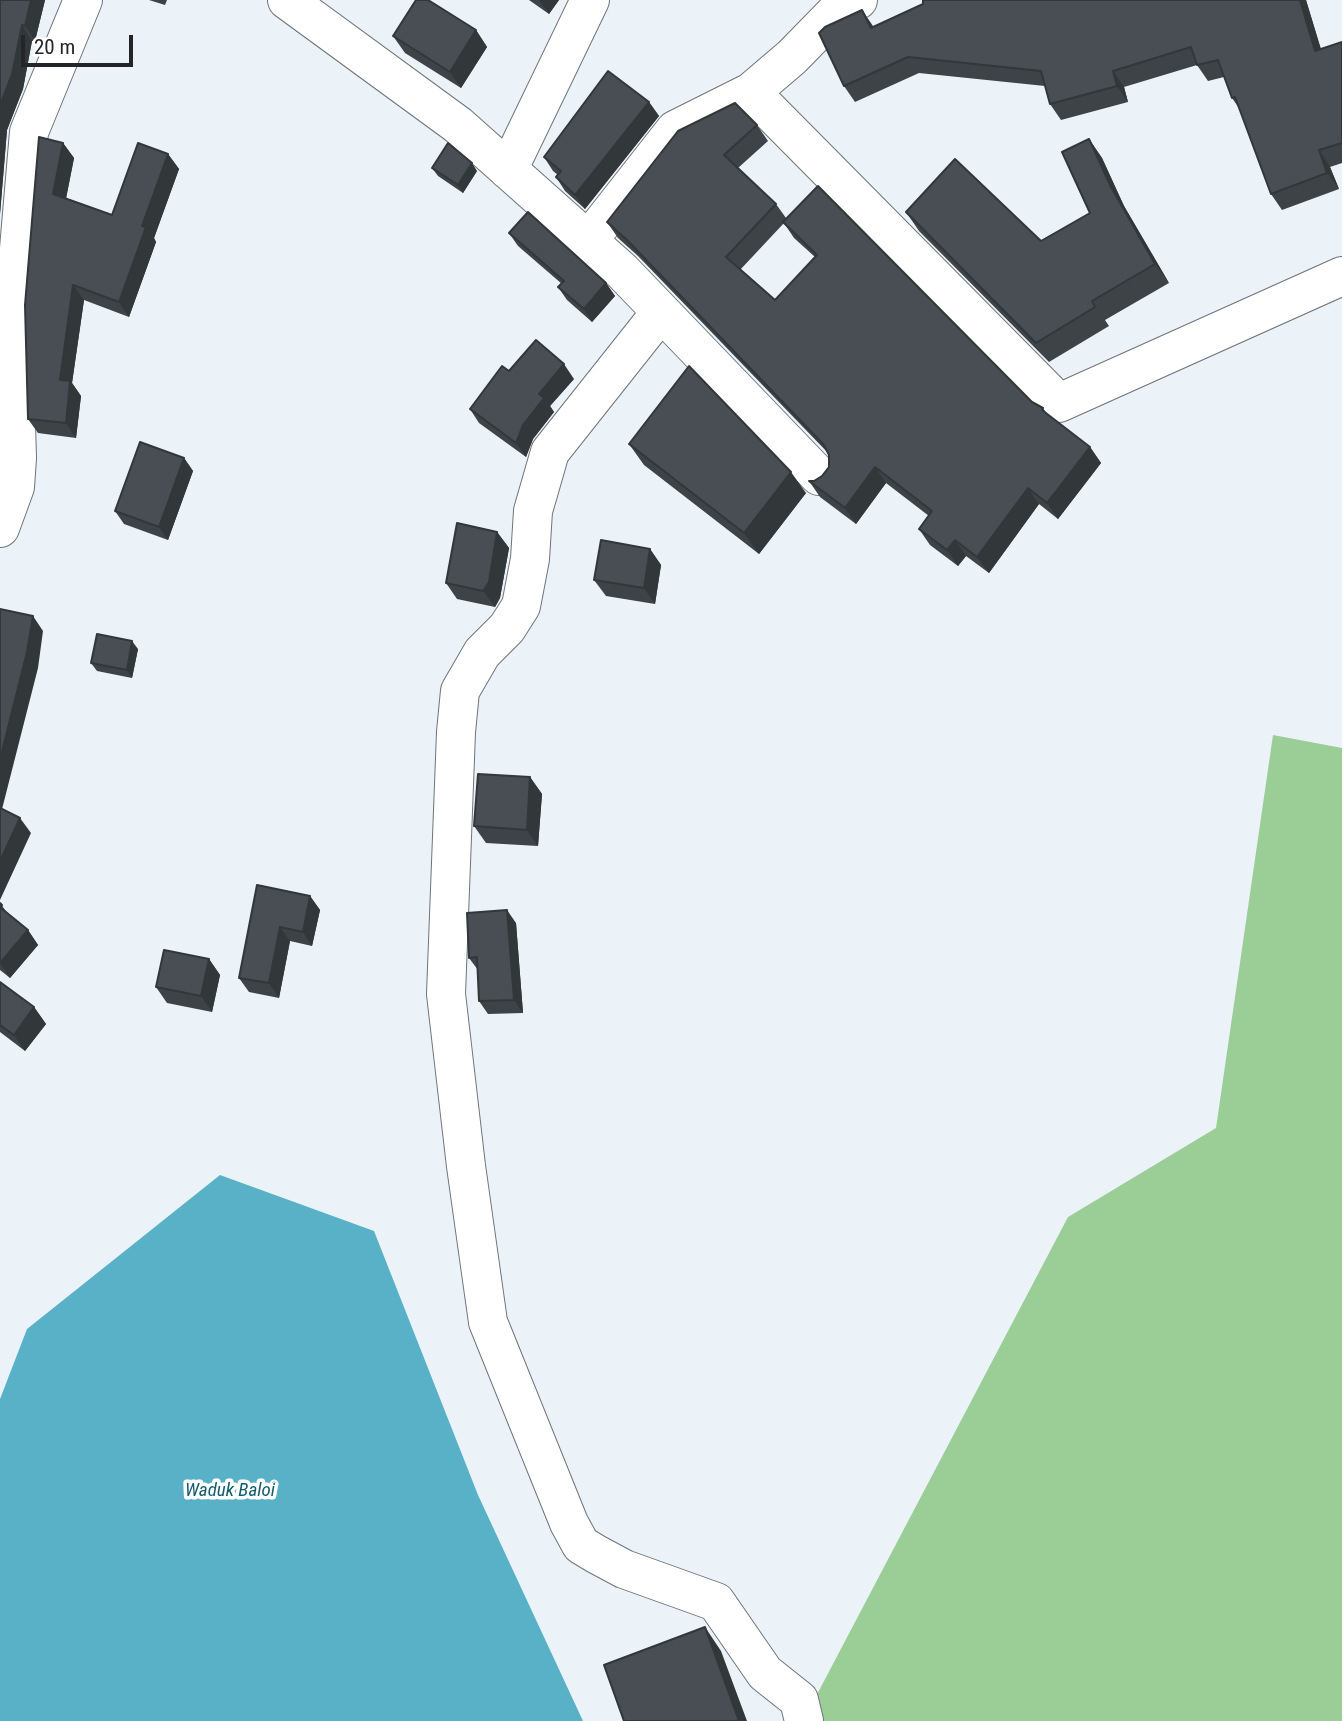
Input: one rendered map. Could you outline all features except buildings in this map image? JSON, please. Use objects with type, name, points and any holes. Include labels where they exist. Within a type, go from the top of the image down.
[{"type":"street","points":[[0,528],[15,487],[17,458],[13,320],[14,132],[83,0]]},
{"type":"street","points":[[287,0],[458,125],[509,170],[622,271],[819,475]]},
{"type":"street","points":[[509,170],[590,0]]},
{"type":"street","points":[[587,241],[675,130],[751,92],[792,57],[839,9],[858,0]]},
{"type":"street","points":[[751,92],[1059,403],[1342,276]]},
{"type":"street","points":[[661,312],[550,452],[533,512],[530,559],[521,606],[507,628],[482,653],[460,691],[456,732],[446,994],[488,1322],[569,1523],[581,1545],[596,1554],[624,1569],[716,1602],[765,1673],[799,1700],[804,1721]]},
{"type":"green space","points":[[1273,735],[1342,748],[1342,1721],[803,1721],[1068,1217],[1216,1128]]},
{"type":"water","name":"Waduk Baloi","points":[[220,1175],[374,1231],[478,1495],[583,1721],[0,1721],[0,1399],[27,1329]]}]
